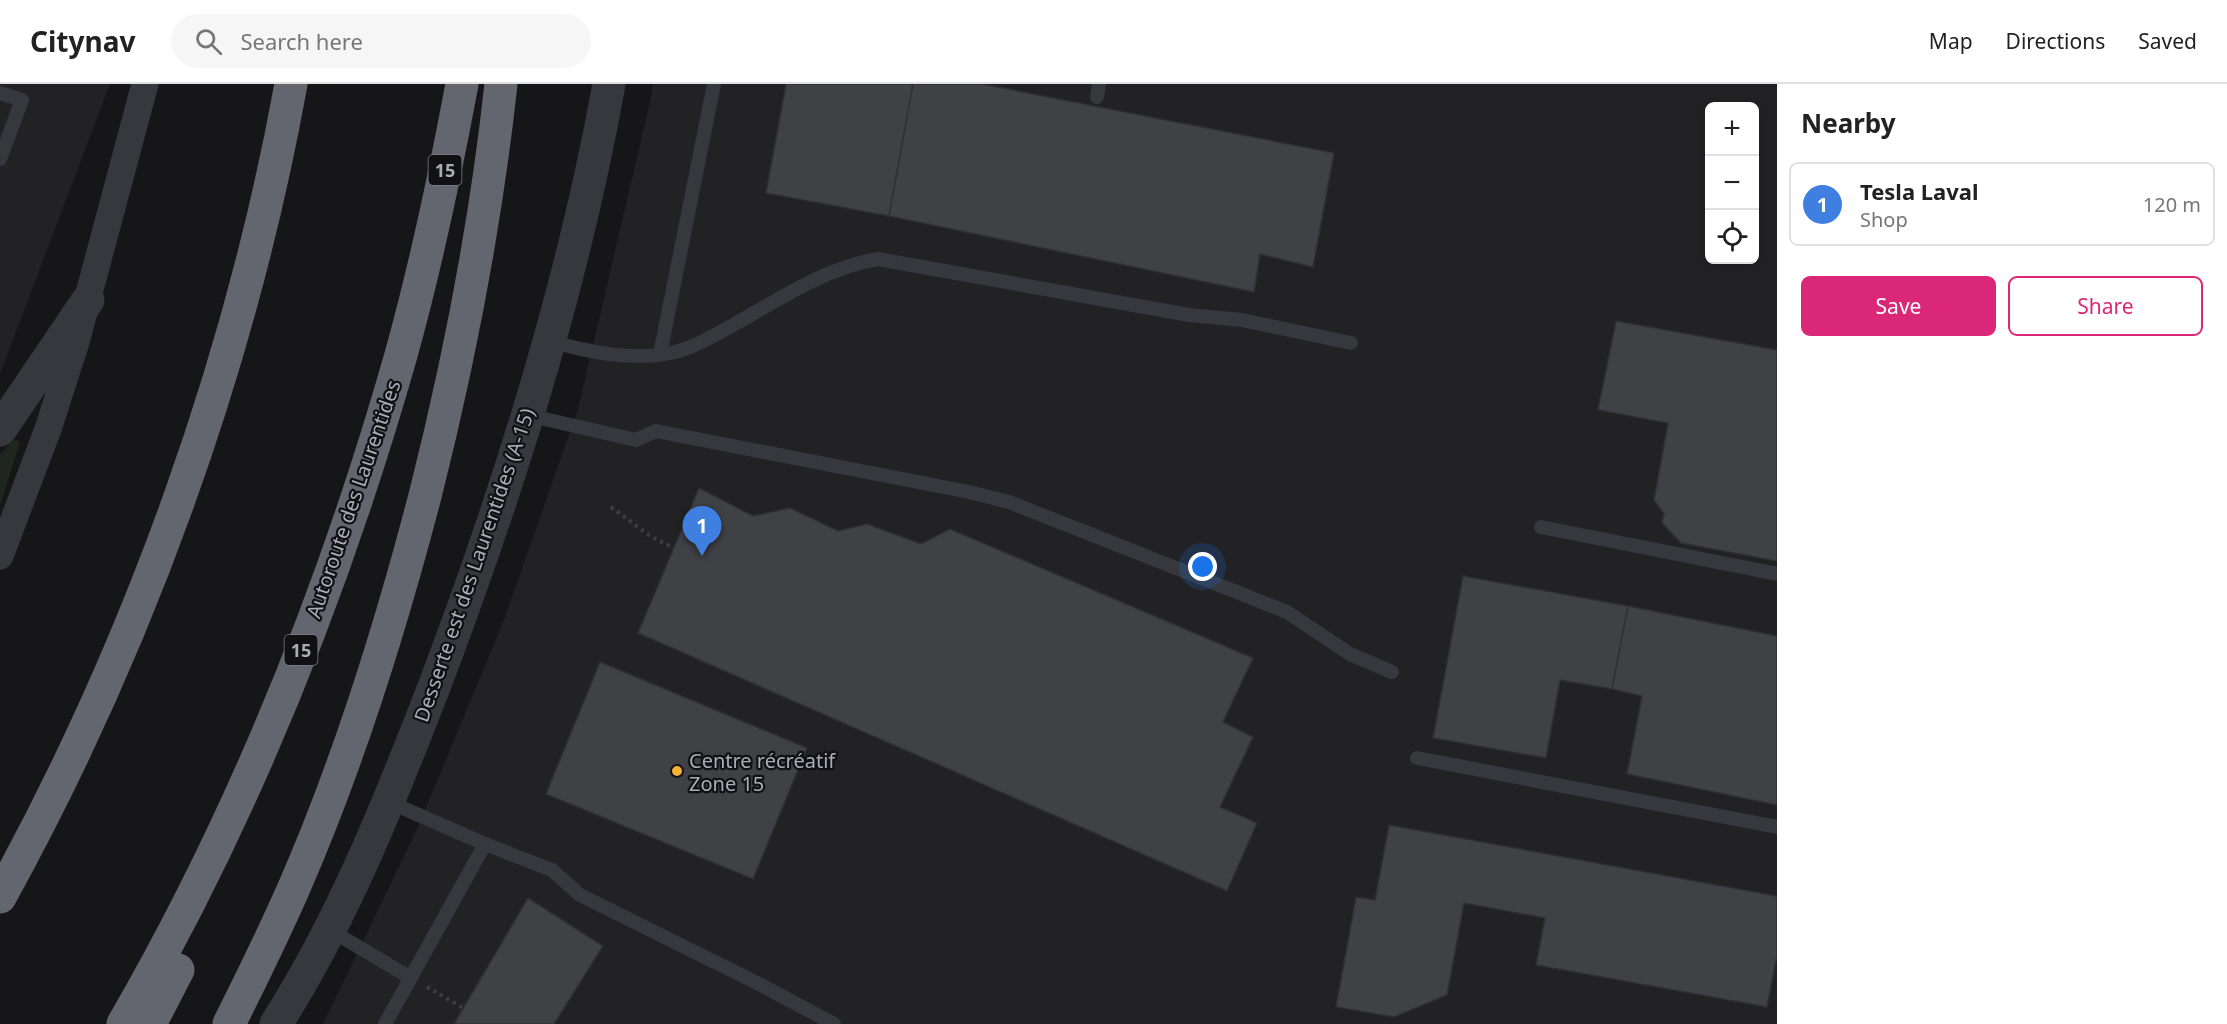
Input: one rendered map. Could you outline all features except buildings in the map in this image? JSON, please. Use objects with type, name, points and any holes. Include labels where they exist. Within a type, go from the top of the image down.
[{"type":"highway","points":[[0,897],[74,751],[156,559],[198,441],[254,251],[291,84]]},
{"type":"highway","name":"Autoroute des Laurentides","points":[[123,1024],[180,919],[233,811],[298,657],[344,535],[401,355],[427,256],[462,84]]},
{"type":"highway","points":[[229,1024],[292,891],[316,834],[356,724],[398,597],[441,433],[465,328],[487,206],[501,84]]},
{"type":"highway","points":[[150,1024],[186,954],[298,657]]},
{"type":"highway","points":[[0,847],[74,751]]},
{"type":"street","points":[[0,556],[61,390],[88,300],[146,84]]},
{"type":"street","name":"Desserte est des Laurentides (A-15)","points":[[276,1024],[330,930],[388,802],[467,598],[549,340],[588,190],[609,84]]},
{"type":"street","points":[[0,430],[88,300]]},
{"type":"lane","points":[[660,354],[714,84]]},
{"type":"lane","points":[[0,93],[22,100],[0,159]]},
{"type":"lane","points":[[549,340],[577,348],[626,356],[677,352],[707,339],[831,270],[878,259],[1189,315],[1242,320],[1351,344]]},
{"type":"lane","points":[[527,415],[636,440],[656,431],[969,492],[1009,502],[1287,612],[1350,654],[1392,672]]},
{"type":"lane","points":[[1541,527],[1777,574]]},
{"type":"lane","points":[[1417,758],[1777,827]]},
{"type":"lane","points":[[388,802],[552,870],[580,895],[834,1024]]},
{"type":"lane","points":[[385,1024],[485,844]]},
{"type":"lane","points":[[330,930],[411,978]]},
{"type":"path","points":[[611,507],[651,536],[674,548]]},
{"type":"path","points":[[429,988],[463,1008]]},
{"type":"shaded area","points":[[0,84],[110,84],[0,374]]},
{"type":"shaded area","points":[[653,84],[1777,84],[1777,1024],[323,1024],[417,829],[504,620],[578,409]]},
{"type":"shaded area","points":[[15,439],[20,442],[0,506],[0,454]]},
{"type":"place","name":"Tesla Laval","points":[[702,556]]},
{"type":"place","name":"Centre récréatif Zone 15","points":[[677,771]]}]
